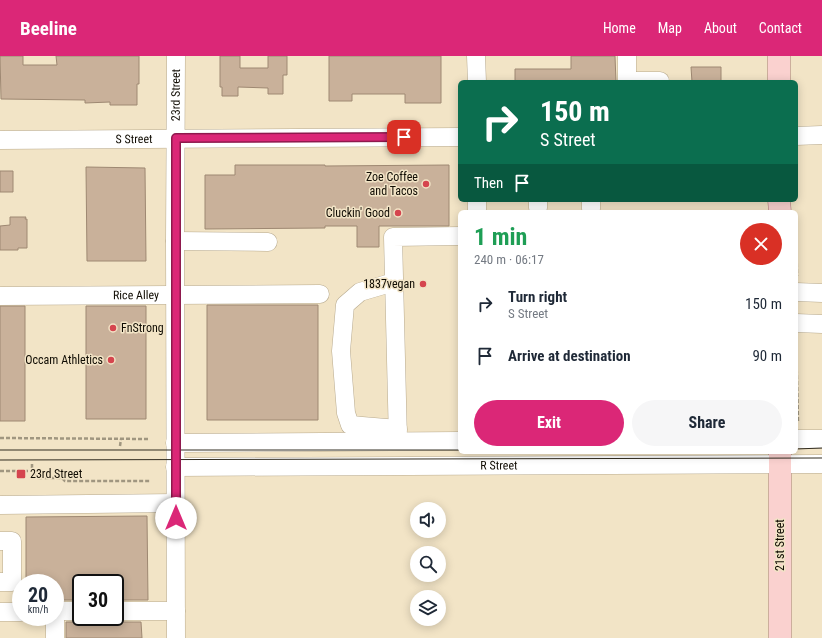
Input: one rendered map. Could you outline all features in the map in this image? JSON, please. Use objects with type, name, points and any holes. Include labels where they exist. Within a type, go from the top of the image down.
[{"type":"main road","points":[[779,56],[779,80]]},
{"type":"main road","name":"21st Street","points":[[780,458],[780,638]]},
{"type":"street","name":"23rd Street","points":[[176,56],[176,638]]},
{"type":"street","points":[[476,56],[477,80]]},
{"type":"street","points":[[627,56],[627,80]]},
{"type":"street","name":"S Street","points":[[0,140],[458,136]]},
{"type":"street","points":[[798,136],[822,136]]},
{"type":"street","points":[[398,435],[393,237],[458,236]]},
{"type":"street","points":[[175,241],[268,242]]},
{"type":"street","points":[[394,282],[360,292],[345,305],[341,351],[346,413],[350,425],[398,435],[458,441]]},
{"type":"street","points":[[798,292],[822,292]]},
{"type":"street","name":"Rice Alley","points":[[0,296],[320,294]]},
{"type":"street","points":[[798,323],[822,324]]},
{"type":"street","points":[[175,443],[398,435]]},
{"type":"street","points":[[798,439],[822,439]]},
{"type":"street","name":"R Street","points":[[175,467],[780,458],[822,464]]},
{"type":"street","points":[[0,505],[176,503]]},
{"type":"street","points":[[0,541],[12,541],[12,582],[0,582]]},
{"type":"street","points":[[124,611],[176,611]]},
{"type":"street","points":[[0,612],[12,612]]},
{"type":"street","points":[[55,626],[55,638]]},
{"type":"path","points":[[0,438],[150,439]]},
{"type":"path","points":[[120,439],[120,446]]},
{"type":"path","points":[[32,464],[32,471],[37,478],[62,478],[65,481],[151,481]]},
{"type":"path","points":[[0,471],[32,471]]},
{"type":"building","points":[[0,56],[23,56],[23,65],[57,65],[56,56],[139,56],[137,105],[110,105],[110,102],[85,103],[85,100],[1,99]]},
{"type":"building","points":[[220,56],[240,56],[240,68],[268,68],[268,56],[287,56],[287,75],[283,75],[283,94],[268,94],[268,88],[238,87],[238,96],[222,96],[222,87],[220,87]]},
{"type":"building","points":[[329,56],[441,56],[441,103],[405,103],[405,94],[352,94],[352,101],[329,101]]},
{"type":"building","points":[[571,56],[615,56],[616,80],[515,80],[515,69],[571,69]]},
{"type":"building","points":[[691,67],[721,67],[721,80],[692,80]]},
{"type":"building","points":[[235,165],[449,165],[449,226],[379,226],[379,247],[357,247],[357,226],[325,226],[325,228],[205,229],[205,175],[235,175]]},
{"type":"building","points":[[86,167],[145,168],[146,261],[87,261]]},
{"type":"building","points":[[0,171],[13,171],[13,192],[0,192]]},
{"type":"building","points":[[10,217],[26,217],[27,248],[18,248],[18,250],[0,250],[0,226],[10,225]]},
{"type":"building","points":[[207,305],[318,305],[318,420],[207,420]]},
{"type":"building","points":[[0,306],[25,306],[25,421],[0,421]]},
{"type":"building","points":[[86,306],[146,306],[146,419],[86,419]]},
{"type":"building","points":[[147,516],[148,600],[124,600],[124,574],[72,574],[72,600],[64,600],[64,574],[26,574],[26,517]]},
{"type":"building","points":[[66,622],[72,622],[72,626],[124,626],[124,622],[141,622],[142,638],[66,638]]},
{"type":"tram line","points":[[798,449],[822,448]]},
{"type":"tram line","points":[[0,450],[458,450]]},
{"type":"tram line","points":[[0,460],[822,458]]},
{"type":"place","name":"Zoe Coffee and Tacos","points":[[426,184]]},
{"type":"place","name":"Cluckin' Good","points":[[398,213]]},
{"type":"place","name":"1837vegan","points":[[423,284]]},
{"type":"place","name":"FnStrong","points":[[113,328]]},
{"type":"place","name":"Occam Athletics","points":[[111,360]]},
{"type":"place","name":"23rd Street","points":[[21,474]]},
{"type":"route","points":[[176,518],[176,138],[404,137]]}]
